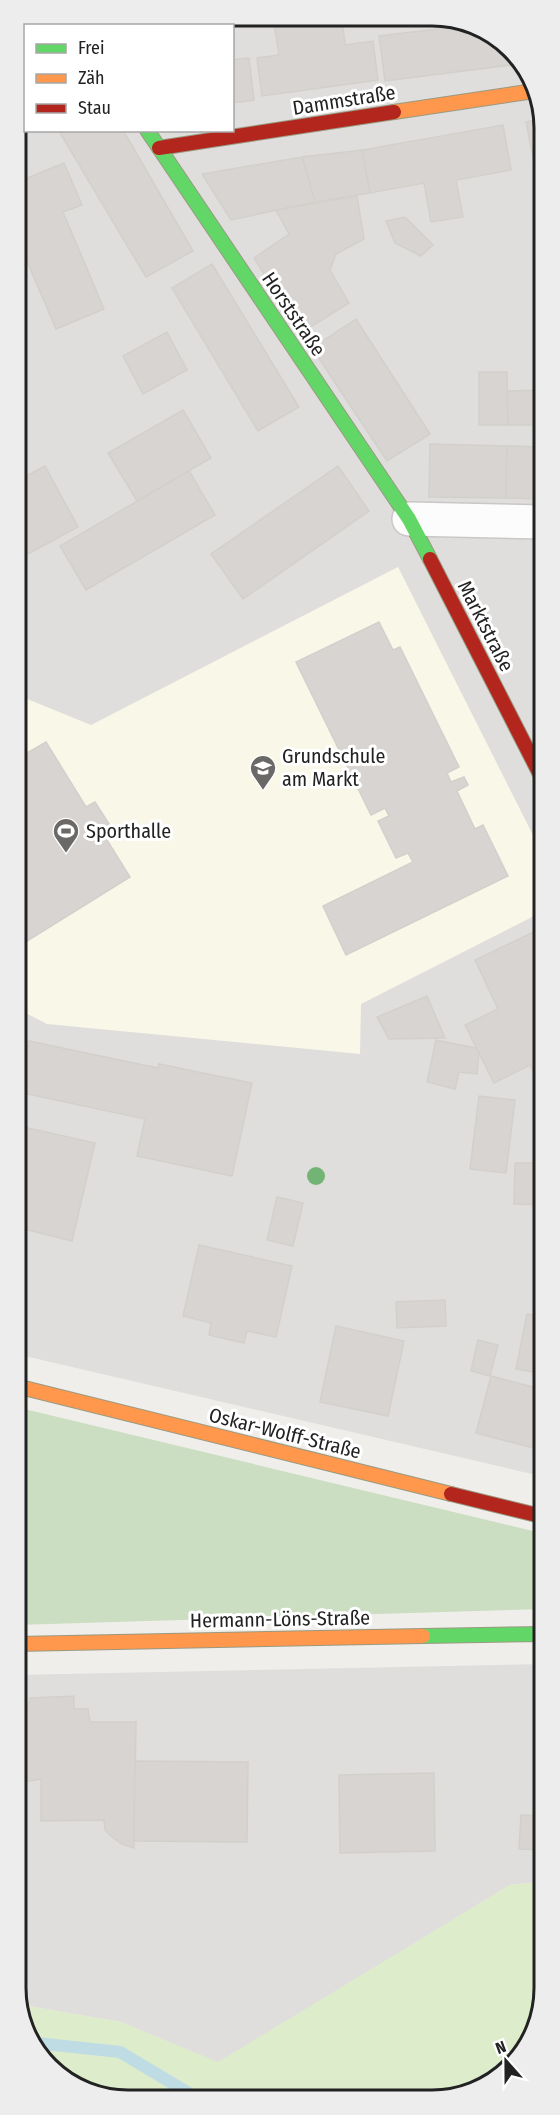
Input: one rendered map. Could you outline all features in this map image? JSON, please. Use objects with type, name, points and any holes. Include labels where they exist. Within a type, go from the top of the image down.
[{"type":"street","name":"Dammstraße","points":[[159,148],[528,92]]},
{"type":"street","name":"Horststraße","points":[[148,132],[410,519]]},
{"type":"street","points":[[410,519],[534,522]]},
{"type":"street","name":"Marktstraße","points":[[410,519],[534,763]]},
{"type":"street","name":"Oskar-Wolff-Straße","points":[[26,1388],[534,1514]]},
{"type":"street","name":"Hermann-Löns-Straße","points":[[26,1644],[534,1634]]},
{"type":"shaded area","points":[[234,26],[453,27],[484,39],[509,60],[524,82],[534,114],[534,1474],[26,1356],[26,132],[234,132]]},
{"type":"shaded area","name":"Grundschule am Markt","points":[[398,567],[534,837],[534,916],[361,1004],[360,1054],[47,1024],[26,1013],[26,698],[91,725]]},
{"type":"shaded area","points":[[534,1664],[534,1882],[510,1885],[218,2063],[121,2022],[27,2006],[26,1675]]},
{"type":"green space","points":[[26,1409],[534,1531],[534,1609],[26,1625]]},
{"type":"green space","points":[[534,1882],[534,1994],[531,2014],[524,2033],[505,2060],[478,2079],[459,2086],[433,2090],[127,2090],[107,2088],[82,2079],[55,2060],[36,2033],[29,2014],[27,2006],[121,2022],[218,2062],[510,1885]]},
{"type":"building","points":[[274,26],[343,26],[345,45],[373,41],[378,80],[262,96],[257,58],[279,55]]},
{"type":"building","points":[[453,27],[484,39],[500,51],[511,65],[385,81],[379,36]]},
{"type":"building","points":[[249,58],[254,100],[234,103],[234,60]]},
{"type":"building","points":[[534,120],[534,162],[526,122]]},
{"type":"building","points":[[503,125],[511,170],[456,180],[463,217],[431,222],[424,183],[370,193],[362,150]]},
{"type":"building","points":[[124,132],[193,251],[146,277],[60,133]]},
{"type":"building","points":[[362,150],[370,193],[315,202],[302,157]]},
{"type":"building","points":[[302,157],[315,202],[231,220],[202,174]]},
{"type":"building","points":[[64,163],[82,205],[63,212],[104,309],[56,329],[26,259],[26,179]]},
{"type":"building","points":[[357,196],[364,239],[336,254],[330,270],[349,303],[301,333],[254,258],[289,234],[276,210]]},
{"type":"building","points":[[405,217],[433,245],[421,256],[395,243],[386,221]]},
{"type":"building","points":[[212,264],[299,407],[258,431],[172,288]]},
{"type":"building","points":[[356,319],[430,434],[387,461],[312,348]]},
{"type":"building","points":[[167,332],[187,370],[143,394],[123,356]]},
{"type":"building","points":[[479,372],[507,372],[508,425],[479,425]]},
{"type":"building","points":[[534,390],[534,425],[508,425],[507,391]]},
{"type":"building","points":[[183,410],[211,458],[137,501],[108,453]]},
{"type":"building","points":[[430,444],[507,446],[506,498],[429,497]]},
{"type":"building","points":[[507,446],[534,447],[534,499],[506,498]]},
{"type":"building","points":[[45,466],[78,527],[26,555],[26,476]]},
{"type":"building","points":[[338,466],[369,511],[243,599],[211,554]]},
{"type":"building","points":[[189,471],[215,515],[86,590],[60,546]]},
{"type":"building","points":[[379,622],[393,650],[400,647],[459,767],[447,773],[451,782],[464,777],[468,785],[457,791],[475,829],[483,825],[508,876],[346,955],[323,906],[413,862],[408,853],[396,858],[378,821],[389,816],[385,808],[371,815],[296,662]]},
{"type":"building","name":"Sporthalle","points":[[46,742],[86,807],[95,802],[111,827],[102,832],[130,877],[26,942],[26,754]]},
{"type":"building","points":[[534,932],[534,1073],[530,1065],[494,1083],[465,1025],[498,1009],[475,960]]},
{"type":"building","points":[[427,996],[445,1038],[389,1039],[377,1017]]},
{"type":"building","points":[[436,1040],[476,1048],[479,1052],[477,1074],[459,1072],[455,1089],[427,1082]]},
{"type":"building","points":[[29,1041],[158,1068],[159,1064],[252,1083],[232,1176],[137,1156],[145,1119],[26,1094],[26,1055]]},
{"type":"building","points":[[479,1096],[515,1100],[506,1173],[470,1169]]},
{"type":"building","points":[[26,1128],[95,1143],[72,1241],[26,1230]]},
{"type":"building","points":[[515,1163],[534,1163],[534,1205],[514,1204]]},
{"type":"building","points":[[277,1197],[303,1203],[293,1246],[267,1240]]},
{"type":"building","points":[[199,1245],[292,1266],[276,1337],[247,1331],[244,1343],[209,1335],[211,1323],[183,1316]]},
{"type":"building","points":[[445,1300],[446,1326],[397,1328],[396,1302]]},
{"type":"building","points":[[527,1314],[534,1315],[534,1372],[516,1369]]},
{"type":"building","points":[[336,1326],[404,1341],[388,1416],[320,1402]]},
{"type":"building","points":[[478,1340],[498,1345],[490,1376],[471,1371]]},
{"type":"building","points":[[491,1376],[534,1387],[534,1448],[476,1433]]},
{"type":"building","points":[[74,1696],[74,1709],[88,1709],[90,1722],[136,1722],[134,1848],[112,1837],[105,1830],[104,1820],[41,1821],[41,1779],[26,1781],[26,1713],[30,1698]]},
{"type":"building","points":[[135,1761],[248,1762],[247,1842],[134,1841]]},
{"type":"building","points":[[434,1773],[435,1851],[340,1853],[339,1775]]},
{"type":"building","points":[[521,1815],[534,1816],[534,1850],[519,1849]]},
{"type":"waterway","points":[[43,2044],[120,2052],[184,2090]]},
{"type":"traffic: fast","points":[[148,132],[409,519],[430,559]]},
{"type":"traffic: fast","points":[[423,1636],[534,1634]]},
{"type":"traffic: slow","points":[[394,112],[528,92]]},
{"type":"traffic: slow","points":[[26,1388],[451,1494]]},
{"type":"traffic: slow","points":[[26,1644],[423,1636]]},
{"type":"traffic: jam","points":[[159,148],[394,112]]},
{"type":"traffic: jam","points":[[430,559],[534,762]]},
{"type":"traffic: jam","points":[[451,1494],[534,1514]]},
{"type":"place","name":"Grundschule am Markt","points":[[263,791]]},
{"type":"place","name":"Sporthalle","points":[[66,854]]}]
